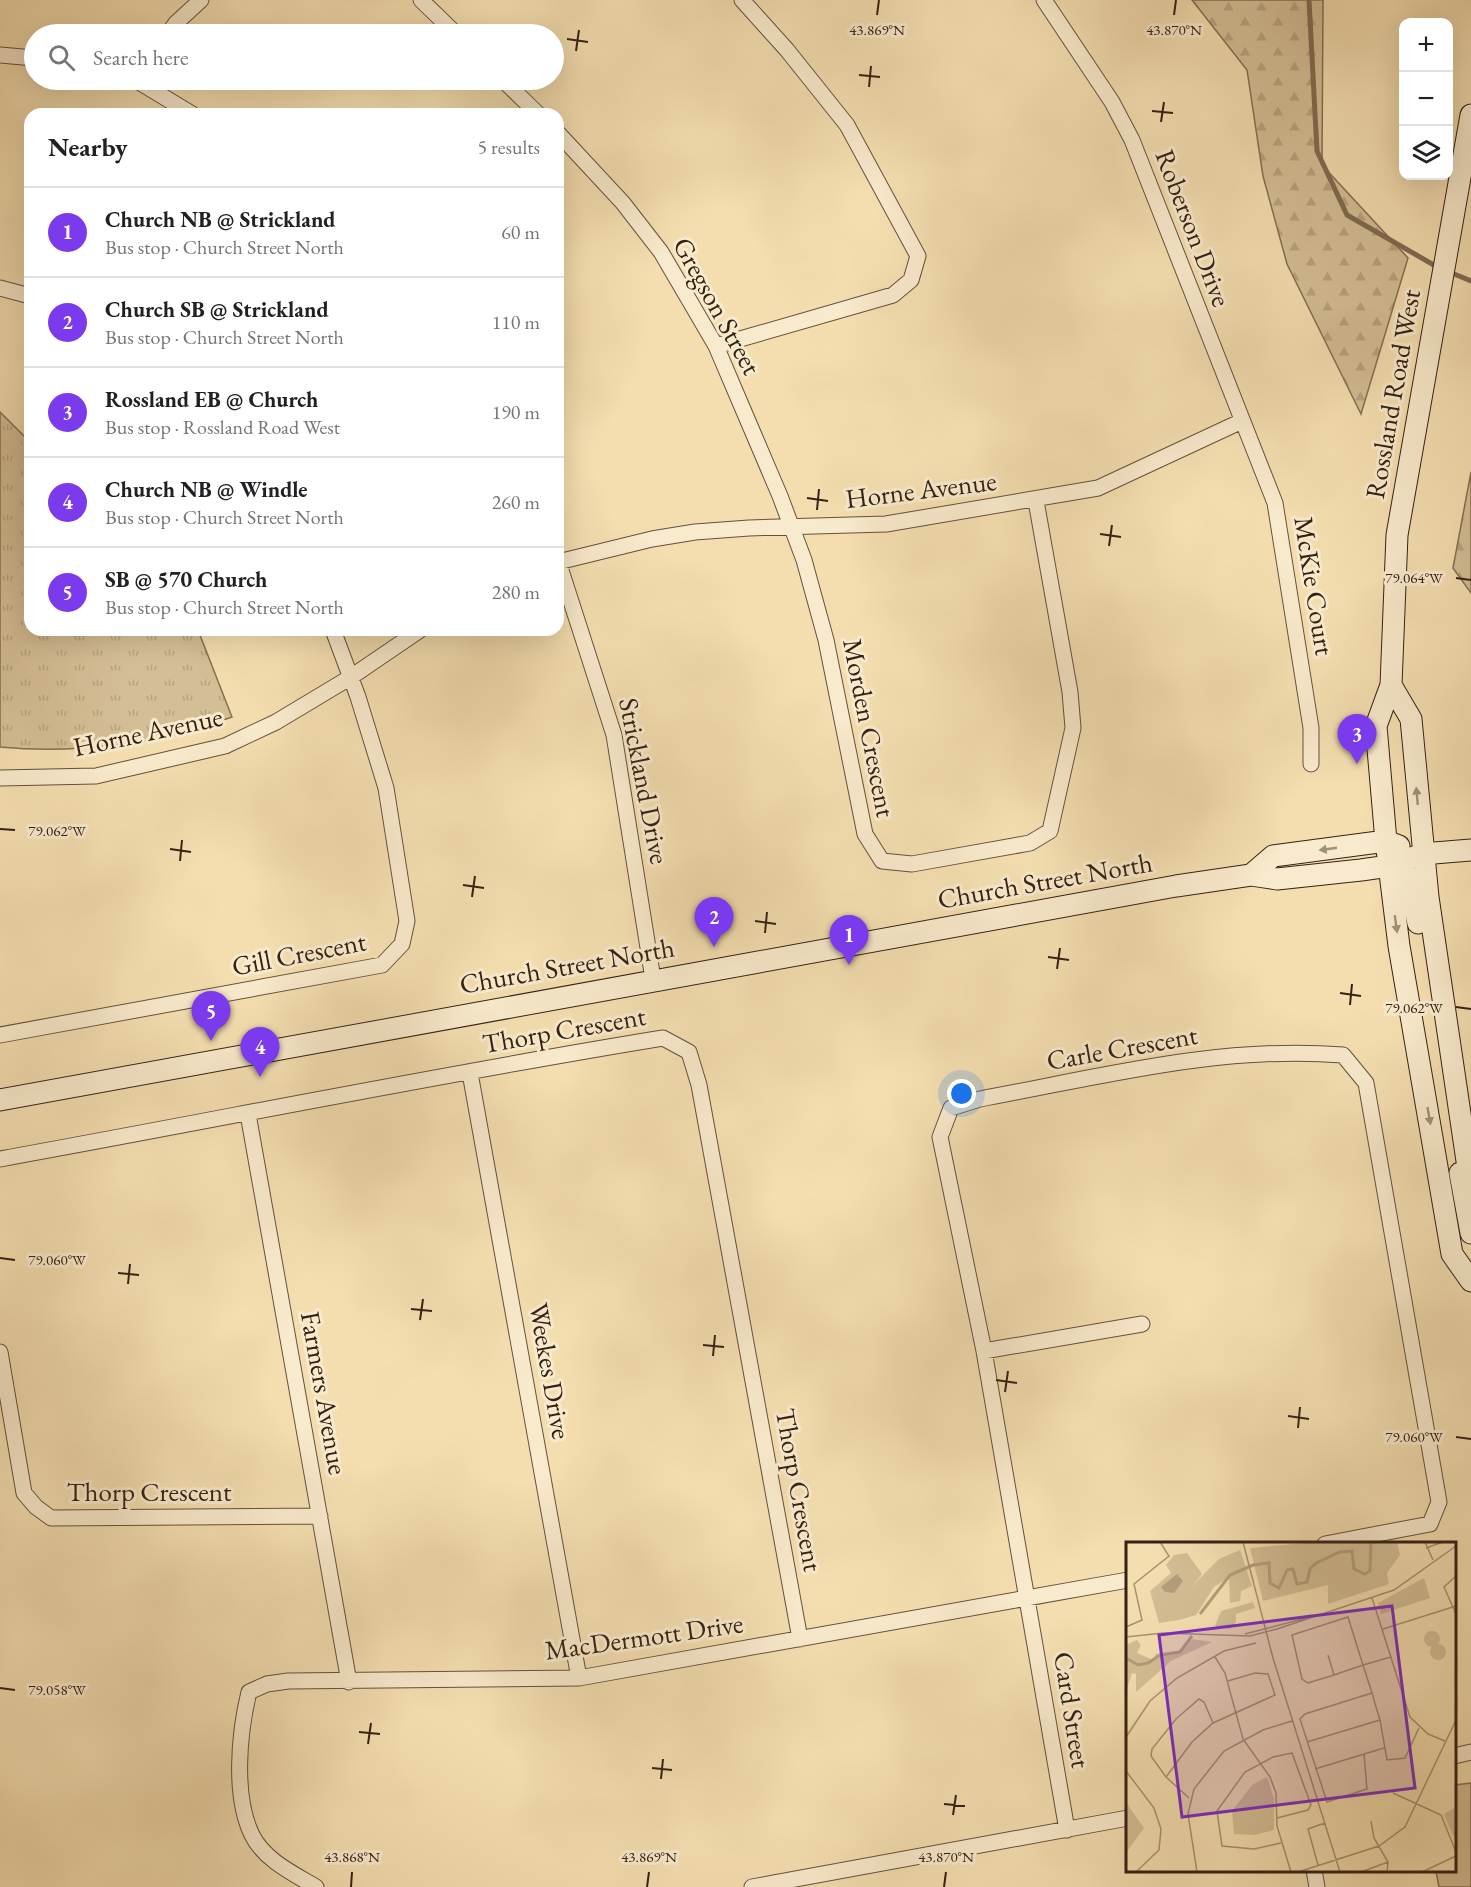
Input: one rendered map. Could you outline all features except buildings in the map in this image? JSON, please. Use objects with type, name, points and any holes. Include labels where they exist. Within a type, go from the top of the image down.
[{"type":"main road","name":"Rossland Road West","points":[[1471,115],[1397,535],[1391,685],[1376,726],[1386,841],[1395,864],[1399,946],[1452,1254],[1471,1281]]},
{"type":"main road","points":[[1391,685],[1411,719],[1422,854],[1471,1188]]},
{"type":"main road","name":"Church Street North","points":[[1251,875],[1273,856],[1386,841],[1422,854]]},
{"type":"main road","name":"Church Street North","points":[[0,1100],[654,979],[1251,875],[1277,879],[1395,864],[1422,854],[1471,850]]},
{"type":"main road","points":[[1395,864],[1413,898],[1471,1233]]},
{"type":"street","points":[[175,24],[201,0]]},
{"type":"street","points":[[421,0],[446,24]]},
{"type":"street","points":[[716,346],[893,295],[911,280],[918,256],[847,125],[787,50],[742,0]]},
{"type":"street","name":"Roberson Drive","points":[[1044,0],[1112,102],[1132,140],[1242,421]]},
{"type":"street","points":[[0,55],[24,57]]},
{"type":"street","points":[[152,90],[182,108]]},
{"type":"street","points":[[513,90],[532,108]]},
{"type":"street","name":"Gregson Street","points":[[564,139],[623,203],[661,252],[716,346],[793,528]]},
{"type":"street","points":[[0,288],[24,294]]},
{"type":"street","name":"Horne Avenue","points":[[564,561],[652,539],[695,532],[886,524],[1036,501],[1098,488],[1242,421]]},
{"type":"street","name":"McKie Court","points":[[1242,421],[1275,503],[1311,728],[1311,764]]},
{"type":"street","name":"Morden Crescent","points":[[793,528],[826,640],[865,834],[882,861],[912,864],[1030,843],[1050,831],[1073,728],[1070,692],[1036,501]]},
{"type":"street","name":"Strickland Drive","points":[[564,581],[614,735],[654,979]]},
{"type":"street","name":"Gill Crescent","points":[[0,1035],[382,965],[402,944],[407,921],[386,788],[351,677],[335,636]]},
{"type":"street","name":"Horne Avenue","points":[[0,777],[96,776],[225,746],[276,722],[351,677],[411,636]]},
{"type":"street","name":"Thorp Crescent","points":[[0,1159],[248,1114],[328,1097],[663,1038],[688,1052],[699,1085],[800,1639]]},
{"type":"street","name":"Carle Crescent","points":[[1028,1598],[984,1352],[940,1137],[951,1108],[980,1099],[1194,1060],[1300,1052],[1343,1055],[1366,1083],[1439,1502],[1430,1524],[1336,1542]]},
{"type":"street","name":"Weekes Drive","points":[[470,1073],[579,1678]]},
{"type":"street","name":"Farmers Avenue","points":[[248,1114],[349,1682]]},
{"type":"street","points":[[984,1352],[1142,1324]]},
{"type":"street","name":"Thorp Crescent","points":[[0,1352],[24,1493],[36,1507],[51,1518],[320,1516]]},
{"type":"street","name":"MacDermott Drive","points":[[316,1887],[279,1866],[252,1836],[241,1799],[241,1724],[249,1692],[267,1684],[288,1681],[579,1678],[1126,1580]]},
{"type":"street","name":"Card Street","points":[[1028,1598],[1067,1830]]},
{"type":"street","points":[[1456,1756],[1471,1752]]},
{"type":"street","points":[[752,1887],[1126,1818]]},
{"type":"street","points":[[1314,1872],[1317,1887]]},
{"type":"green space","points":[[1192,0],[1323,0],[1322,165],[1408,258],[1361,414],[1287,264],[1263,176],[1247,70]]},
{"type":"green space","points":[[0,412],[24,436],[24,636],[200,636],[232,717],[176,734],[118,745],[58,749],[0,747]]},
{"type":"green space","points":[[1471,472],[1471,593],[1453,568]]},
{"type":"green space","points":[[1471,1783],[1471,1887],[1439,1887],[1436,1872],[1456,1872],[1456,1785]]},
{"type":"waterway","points":[[1309,0],[1317,151],[1347,215],[1439,268]]},
{"type":"waterway","points":[[1447,271],[1471,281]]},
{"type":"place","name":"Rossland EB @ Church","points":[[1357,764]]},
{"type":"place","name":"Church SB @ Strickland","points":[[714,947]]},
{"type":"place","name":"Church NB @ Strickland","points":[[849,965]]},
{"type":"place","name":"SB @ 570 Church","points":[[211,1041]]},
{"type":"place","name":"Church NB @ Windle","points":[[260,1077]]}]
